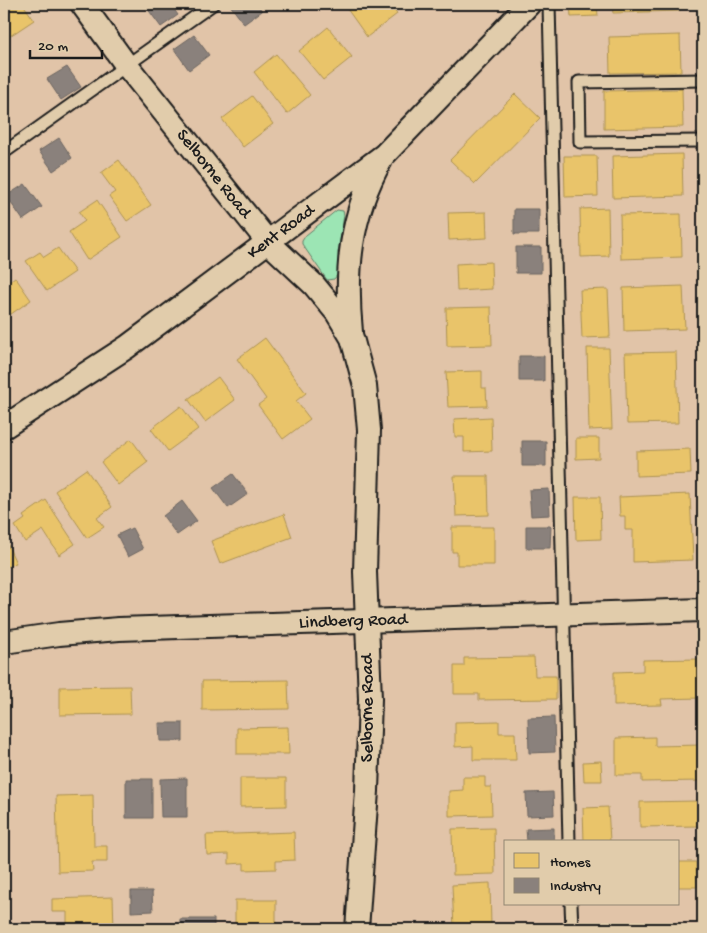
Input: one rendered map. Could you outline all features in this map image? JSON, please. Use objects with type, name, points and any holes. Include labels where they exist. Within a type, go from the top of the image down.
[{"type":"street","name":"Selborne Road","points":[[82,4],[127,66],[268,242],[314,285],[337,313],[352,338]]},
{"type":"street","name":"Kent Road","points":[[4,427],[127,347],[384,155],[529,4]]},
{"type":"street","name":"Selborne Road","points":[[357,929],[367,782],[370,699],[365,572],[369,430],[365,386],[352,338],[348,287],[354,230],[369,181],[384,155]]},
{"type":"street","name":"Lindberg Road","points":[[4,642],[59,634],[119,629],[703,610]]},
{"type":"lane","points":[[6,151],[213,4]]},
{"type":"lane","points":[[549,4],[569,840]]},
{"type":"lane","points":[[703,80],[579,82],[580,142],[703,141]]},
{"type":"lane","points":[[571,906],[572,929]]},
{"type":"green space","points":[[337,210],[343,211],[344,215],[338,252],[339,269],[334,279],[327,280],[302,244],[302,241],[306,235]]},
{"type":"building: Homes","points":[[4,4],[23,4],[34,20],[4,40]]},
{"type":"building: Homes","points":[[348,4],[389,4],[397,14],[367,37],[345,6]]},
{"type":"building: Homes","points":[[570,4],[597,4],[598,16],[571,17]]},
{"type":"building: Homes","points":[[612,4],[679,4],[679,11],[613,13]]},
{"type":"building: Homes","points":[[328,27],[352,57],[323,80],[299,51]]},
{"type":"building: Homes","points":[[680,35],[681,72],[610,73],[609,37]]},
{"type":"building: Homes","points":[[276,54],[310,95],[287,114],[254,72]]},
{"type":"building: Homes","points":[[682,89],[683,127],[604,129],[604,91]]},
{"type":"building: Homes","points":[[515,94],[540,118],[475,184],[450,160]]},
{"type":"building: Homes","points":[[252,96],[273,124],[243,147],[222,119]]},
{"type":"building: Homes","points":[[682,154],[683,196],[613,198],[612,156]]},
{"type":"building: Homes","points":[[564,156],[597,156],[598,196],[565,197]]},
{"type":"building: Homes","points":[[119,160],[151,205],[127,221],[109,196],[115,192],[101,173]]},
{"type":"building: Homes","points":[[97,200],[122,237],[87,260],[69,232],[85,221],[79,212]]},
{"type":"building: Homes","points":[[608,208],[609,256],[581,257],[580,209]]},
{"type":"building: Homes","points":[[486,212],[487,238],[449,240],[448,213]]},
{"type":"building: Homes","points":[[681,214],[682,257],[621,259],[620,215]]},
{"type":"building: Homes","points":[[58,248],[75,272],[47,291],[26,261],[40,252],[44,257]]},
{"type":"building: Homes","points":[[491,262],[492,289],[457,291],[456,264]]},
{"type":"building: Homes","points":[[15,277],[31,300],[4,319],[4,285]]},
{"type":"building: Homes","points":[[683,286],[685,329],[624,331],[623,288]]},
{"type":"building: Homes","points":[[608,289],[610,337],[582,338],[580,290]]},
{"type":"building: Homes","points":[[491,307],[492,345],[447,346],[446,308]]},
{"type":"building: Homes","points":[[265,338],[306,393],[296,401],[310,419],[283,439],[258,405],[266,399],[237,359]]},
{"type":"building: Homes","points":[[587,348],[609,348],[612,429],[589,430]]},
{"type":"building: Homes","points":[[676,352],[678,423],[627,424],[625,353]]},
{"type":"building: Homes","points":[[482,371],[482,388],[486,388],[487,406],[448,407],[446,372]]},
{"type":"building: Homes","points":[[218,377],[235,400],[205,422],[188,399]]},
{"type":"building: Homes","points":[[181,406],[198,429],[168,451],[151,429]]},
{"type":"building: Homes","points":[[491,417],[492,451],[464,452],[464,437],[455,437],[454,419]]},
{"type":"building: Homes","points":[[576,438],[599,438],[599,458],[576,459]]},
{"type":"building: Homes","points":[[131,439],[148,462],[118,485],[101,462]]},
{"type":"building: Homes","points":[[690,449],[691,474],[636,476],[636,451]]},
{"type":"building: Homes","points":[[86,469],[112,507],[97,518],[104,527],[87,538],[55,491]]},
{"type":"building: Homes","points":[[454,476],[488,476],[489,515],[456,516]]},
{"type":"building: Homes","points":[[690,494],[693,560],[633,562],[633,530],[625,530],[625,516],[620,516],[619,497]]},
{"type":"building: Homes","points":[[575,497],[600,497],[601,539],[576,540]]},
{"type":"building: Homes","points":[[46,500],[75,544],[59,555],[43,530],[25,542],[15,526],[25,519],[23,516]]},
{"type":"building: Homes","points":[[284,514],[292,537],[220,564],[211,541]]},
{"type":"building: Homes","points":[[452,527],[494,527],[494,565],[457,565],[457,552],[452,552]]},
{"type":"building: Homes","points":[[4,540],[16,563],[4,568]]},
{"type":"building: Homes","points":[[534,657],[535,676],[556,676],[556,699],[479,700],[479,694],[454,694],[454,666],[464,666],[464,658]]},
{"type":"building: Homes","points":[[700,659],[700,698],[661,699],[662,705],[614,706],[614,672],[643,671],[643,660]]},
{"type":"building: Homes","points":[[288,680],[289,709],[202,710],[202,681]]},
{"type":"building: Homes","points":[[130,686],[131,714],[60,715],[60,687]]},
{"type":"building: Homes","points":[[499,721],[499,733],[515,733],[516,760],[473,760],[473,746],[455,747],[455,722]]},
{"type":"building: Homes","points":[[288,727],[289,754],[237,754],[237,728]]},
{"type":"building: Homes","points":[[655,737],[655,746],[701,745],[701,781],[642,782],[642,775],[616,775],[616,738]]},
{"type":"building: Homes","points":[[601,761],[602,781],[584,781],[583,762]]},
{"type":"building: Homes","points":[[463,777],[485,777],[485,787],[491,787],[492,815],[449,816],[449,791],[463,790]]},
{"type":"building: Homes","points":[[240,778],[286,778],[286,806],[240,807]]},
{"type":"building: Homes","points":[[93,795],[94,846],[107,846],[107,862],[92,862],[93,871],[58,872],[56,796]]},
{"type":"building: Homes","points":[[698,801],[698,826],[640,827],[640,802]]},
{"type":"building: Homes","points":[[608,807],[610,840],[584,840],[583,808]]},
{"type":"building: Homes","points":[[494,828],[495,874],[453,875],[452,829]]},
{"type":"building: Homes","points":[[294,832],[295,860],[276,861],[276,869],[244,870],[244,863],[229,864],[229,854],[207,855],[206,835]]},
{"type":"building: Homes","points":[[680,862],[696,862],[697,887],[680,887]]},
{"type":"building: Homes","points":[[490,883],[491,927],[454,928],[452,885]]},
{"type":"building: Homes","points":[[113,897],[114,929],[67,929],[67,912],[52,912],[52,899]]},
{"type":"building: Homes","points":[[235,900],[276,900],[276,926],[235,926]]},
{"type":"building: Homes","points":[[701,927],[701,929],[643,929],[643,928]]},
{"type":"building: Industry","points":[[152,4],[170,4],[178,15],[161,27],[147,8]]},
{"type":"building: Industry","points":[[257,4],[262,11],[244,24],[230,5]]},
{"type":"building: Industry","points":[[194,35],[209,55],[189,70],[174,49]]},
{"type":"building: Industry","points":[[67,67],[81,87],[61,100],[47,79]]},
{"type":"building: Industry","points":[[59,138],[72,158],[53,171],[39,151]]},
{"type":"building: Industry","points":[[25,184],[42,207],[23,220],[6,196]]},
{"type":"building: Industry","points":[[514,209],[539,209],[539,234],[514,234]]},
{"type":"building: Industry","points":[[516,247],[541,247],[541,273],[516,273]]},
{"type":"building: Industry","points":[[519,356],[544,356],[544,381],[519,381]]},
{"type":"building: Industry","points":[[522,441],[546,441],[546,466],[522,466]]},
{"type":"building: Industry","points":[[233,474],[248,494],[228,508],[213,488]]},
{"type":"building: Industry","points":[[549,489],[550,515],[531,516],[529,490]]},
{"type":"building: Industry","points":[[182,501],[197,521],[177,535],[163,516]]},
{"type":"building: Industry","points":[[526,526],[551,526],[550,548],[526,548]]},
{"type":"building: Industry","points":[[132,528],[143,549],[128,557],[117,535]]},
{"type":"building: Industry","points":[[554,717],[555,752],[529,753],[528,718]]},
{"type":"building: Industry","points":[[159,723],[183,723],[183,741],[160,741]]},
{"type":"building: Industry","points":[[187,778],[187,817],[161,817],[160,779]]},
{"type":"building: Industry","points":[[126,779],[152,779],[152,818],[126,818]]},
{"type":"building: Industry","points":[[553,792],[554,815],[527,816],[526,793]]},
{"type":"building: Industry","points":[[554,828],[554,840],[527,840],[526,829]]},
{"type":"building: Industry","points":[[131,891],[152,891],[153,911],[131,912]]},
{"type":"building: Industry","points":[[180,919],[214,919],[214,929],[180,929]]}]
